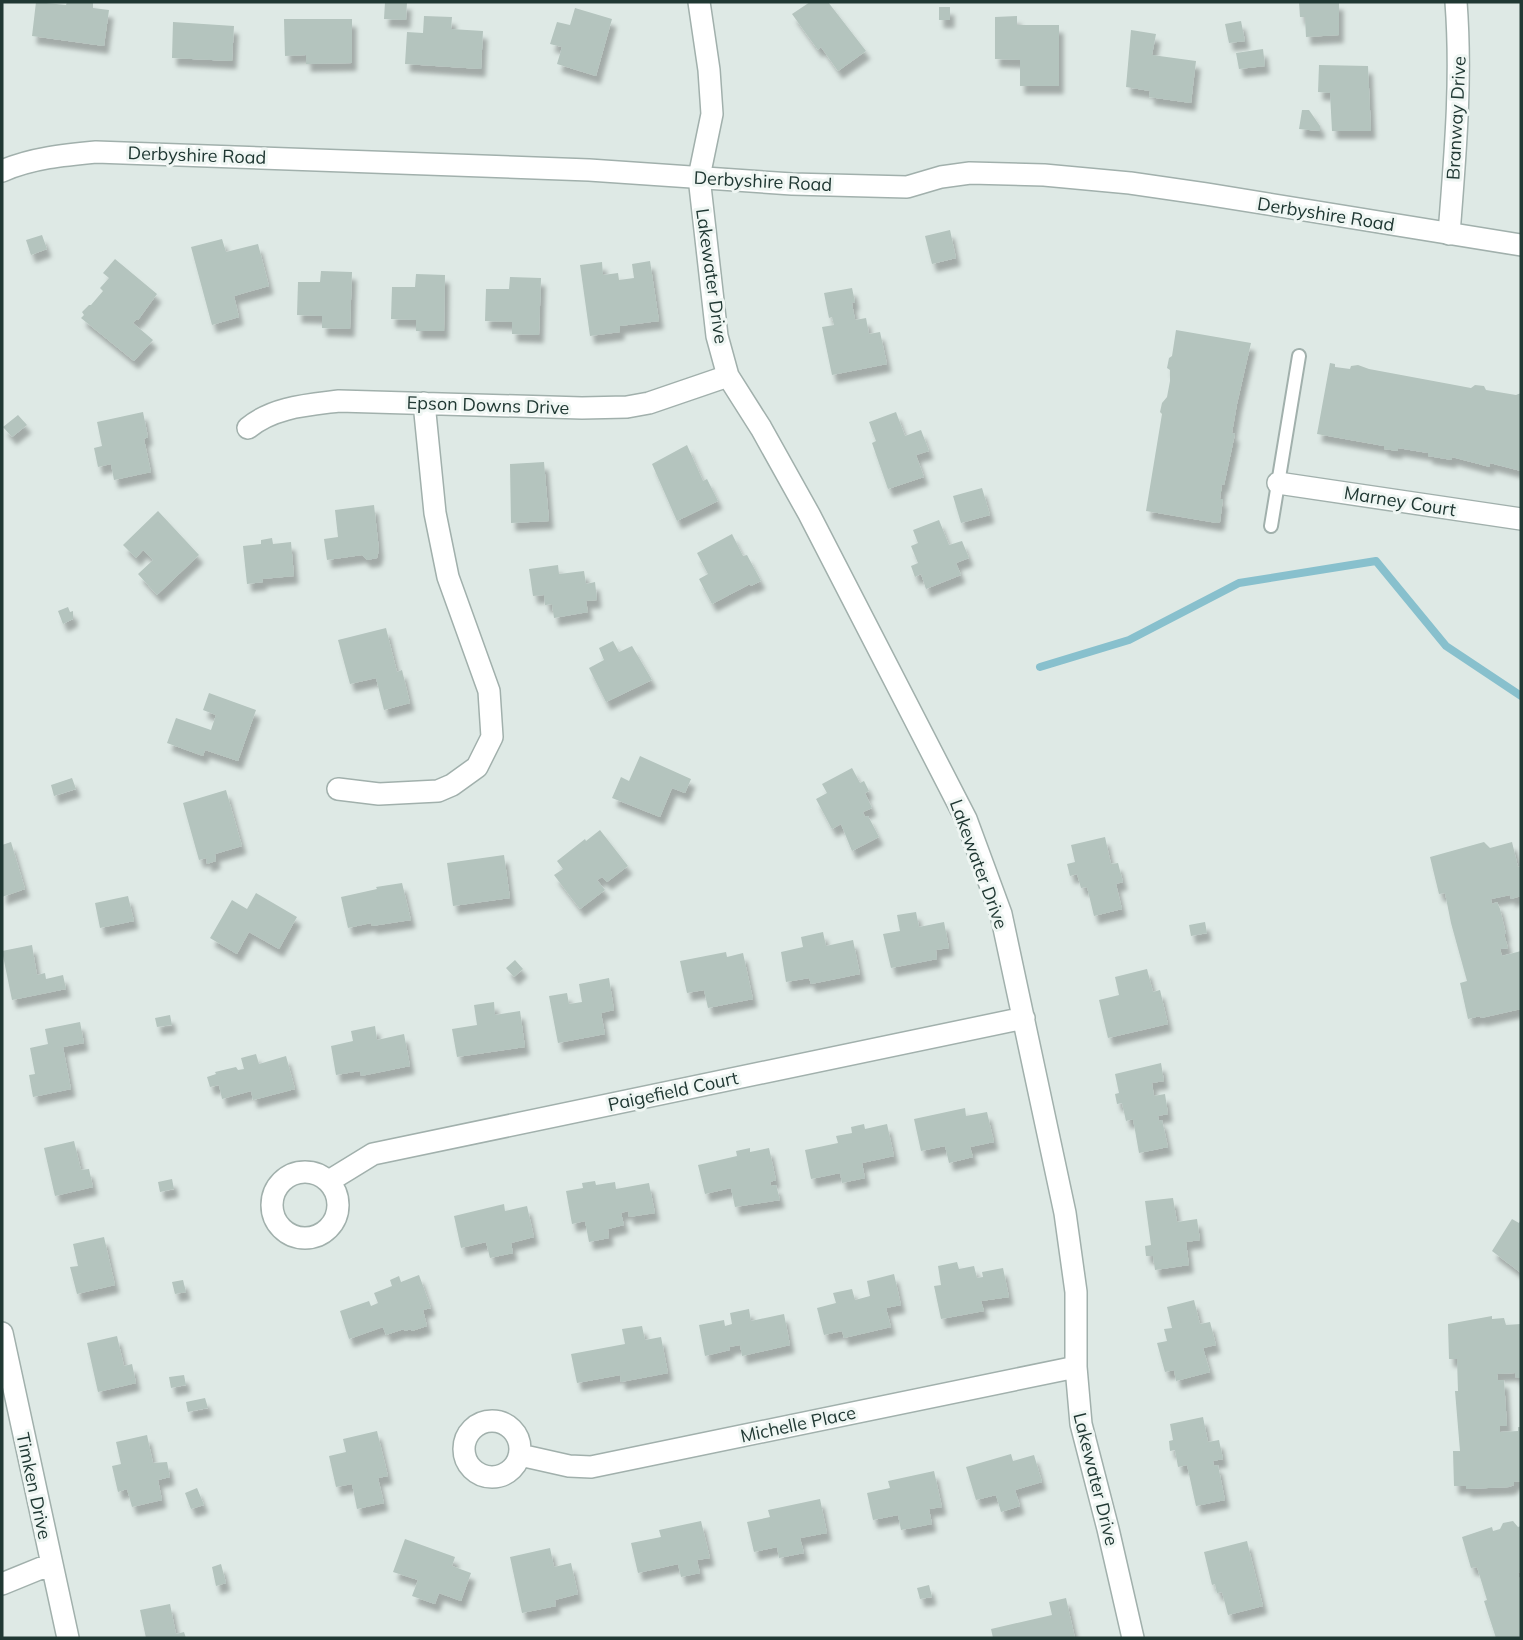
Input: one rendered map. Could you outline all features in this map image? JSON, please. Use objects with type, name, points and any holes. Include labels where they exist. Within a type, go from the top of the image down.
[{"type":"street","name":"Lakewater Drive","points":[[699,2],[712,114],[699,177],[717,336],[729,376],[809,514],[966,819],[1001,914],[1073,1263],[1076,1292],[1076,1367],[1081,1424],[1133,1638]]},
{"type":"street","name":"Branway Drive","points":[[1449,234],[1459,105],[1460,51],[1456,2]]},
{"type":"street","name":"Derbyshire Road","points":[[2,171],[15,165],[57,155],[96,152],[589,170],[792,184],[907,187],[941,177],[970,173],[1044,176],[1181,190],[1521,245]]},
{"type":"street","name":"Epson Downs Drive","points":[[248,428],[268,414],[299,406],[339,401],[627,407],[649,403],[729,376]]},
{"type":"street","points":[[338,789],[379,794],[438,791],[452,785],[477,767],[492,737],[489,691],[448,577],[435,513],[424,403]]},
{"type":"street","name":"Marney Court","points":[[1279,483],[1521,519]]},
{"type":"street","name":"Paigefield Court","points":[[329,1181],[373,1154],[1024,1018]]},
{"type":"street","name":"Timken Drive","points":[[2,1333],[68,1638]]},
{"type":"street","name":"Michelle Place","points":[[520,1455],[569,1466],[591,1467],[1076,1367]]},
{"type":"street","points":[[2,1584],[51,1564]]},
{"type":"lane","points":[[1271,526],[1299,356]]},
{"type":"building","points":[[36,2],[66,5],[67,2],[93,2],[93,8],[109,10],[104,46],[32,36]]},
{"type":"building","points":[[385,2],[407,2],[406,20],[384,19]]},
{"type":"building","points":[[810,2],[828,2],[866,51],[838,71],[821,47],[818,50],[792,14]]},
{"type":"building","points":[[1299,2],[1339,2],[1339,35],[1306,37],[1305,17],[1300,17]]},
{"type":"building","points":[[939,7],[950,7],[950,20],[939,20]]},
{"type":"building","points":[[575,8],[612,19],[596,76],[557,64],[562,47],[550,44],[557,22],[570,25]]},
{"type":"building","points":[[424,16],[452,17],[451,29],[483,31],[481,69],[405,64],[407,32],[423,33]]},
{"type":"building","points":[[1017,16],[1017,25],[1059,25],[1059,86],[1020,86],[1020,60],[995,59],[995,17]]},
{"type":"building","points":[[284,19],[352,19],[352,63],[306,64],[306,55],[285,56]]},
{"type":"building","points":[[1241,21],[1245,41],[1229,43],[1225,24]]},
{"type":"building","points":[[173,22],[234,26],[232,61],[172,58]]},
{"type":"building","points":[[1131,30],[1156,34],[1152,55],[1196,61],[1191,103],[1149,97],[1150,91],[1126,87]]},
{"type":"building","points":[[1263,49],[1265,66],[1239,69],[1236,53]]},
{"type":"building","points":[[1319,65],[1368,66],[1371,131],[1332,131],[1330,93],[1318,92]]},
{"type":"building","points":[[1302,110],[1309,110],[1320,126],[1320,131],[1299,129]]},
{"type":"building","points":[[950,230],[956,258],[932,264],[925,236]]},
{"type":"building","points":[[42,235],[47,249],[31,255],[26,240]]},
{"type":"building","points":[[222,239],[226,252],[258,244],[269,286],[234,296],[239,317],[212,325],[191,247]]},
{"type":"building","points":[[115,259],[157,294],[133,323],[153,340],[134,361],[81,318],[84,315],[82,312],[103,291],[100,288],[109,278],[103,273]]},
{"type":"building","points":[[650,261],[659,321],[620,326],[620,332],[590,336],[580,265],[602,262],[603,275],[618,273],[619,280],[634,278],[632,264]]},
{"type":"building","points":[[321,271],[352,272],[350,329],[322,328],[322,316],[297,315],[298,282],[320,282]]},
{"type":"building","points":[[416,274],[445,275],[444,331],[416,331],[416,320],[391,319],[392,287],[415,287]]},
{"type":"building","points":[[510,277],[541,278],[539,335],[512,334],[512,322],[485,321],[486,289],[509,289]]},
{"type":"building","points":[[852,288],[855,320],[866,318],[869,334],[880,332],[887,364],[832,375],[822,327],[834,325],[832,317],[829,318],[824,293]]},
{"type":"building","points":[[1176,330],[1251,343],[1237,404],[1232,433],[1235,434],[1224,485],[1222,484],[1220,522],[1217,523],[1146,511],[1162,414],[1160,412],[1170,381],[1170,370],[1167,368]]},
{"type":"building","points":[[1330,363],[1335,364],[1335,367],[1350,369],[1351,366],[1358,365],[1471,388],[1475,385],[1484,386],[1486,390],[1516,395],[1521,393],[1521,471],[1490,463],[1490,467],[1452,457],[1452,460],[1428,456],[1428,453],[1398,448],[1398,451],[1384,449],[1384,446],[1317,434]]},
{"type":"building","points":[[143,412],[148,437],[144,439],[151,472],[114,480],[111,464],[98,467],[94,448],[102,446],[97,422]]},
{"type":"building","points":[[896,412],[905,436],[921,430],[929,451],[916,455],[924,477],[888,489],[872,443],[876,441],[869,422]]},
{"type":"building","points":[[18,415],[27,425],[12,437],[3,427]]},
{"type":"building","points":[[687,445],[703,481],[707,479],[718,501],[677,521],[652,464]]},
{"type":"building","points":[[544,462],[549,521],[511,523],[510,464]]},
{"type":"building","points":[[982,488],[990,515],[961,523],[953,496]]},
{"type":"building","points":[[374,505],[379,550],[377,558],[367,560],[362,555],[327,560],[324,539],[338,537],[335,510]]},
{"type":"building","points":[[158,511],[199,555],[157,595],[138,574],[153,560],[143,550],[136,558],[123,545]]},
{"type":"building","points":[[939,520],[949,545],[962,541],[969,558],[956,563],[961,575],[926,589],[921,574],[915,577],[911,566],[918,563],[911,546],[918,543],[913,530]]},
{"type":"building","points":[[732,534],[743,556],[747,555],[761,581],[712,604],[699,579],[708,574],[697,553]]},
{"type":"building","points":[[272,538],[273,544],[291,542],[294,576],[262,579],[263,582],[247,584],[243,546],[261,544],[261,540]]},
{"type":"building","points":[[558,565],[559,574],[584,571],[586,584],[595,582],[597,600],[586,601],[588,612],[554,618],[552,604],[545,605],[544,595],[533,596],[529,569]]},
{"type":"building","points":[[68,607],[70,612],[73,611],[73,619],[63,624],[58,611]]},
{"type":"building","points":[[386,628],[397,672],[402,670],[410,703],[384,710],[376,678],[350,684],[338,640]]},
{"type":"building","points":[[613,641],[619,652],[632,646],[652,680],[606,702],[589,668],[604,660],[599,648]]},
{"type":"building","points":[[209,693],[256,710],[238,761],[205,750],[203,756],[167,743],[176,718],[211,730],[216,715],[203,710]]},
{"type":"building","points":[[640,756],[691,779],[685,793],[672,788],[660,817],[612,798],[621,777],[629,781]]},
{"type":"building","points":[[852,768],[860,783],[864,781],[869,791],[865,793],[872,808],[863,812],[879,837],[852,851],[841,824],[832,829],[816,799],[827,793],[822,784]]},
{"type":"building","points":[[72,778],[76,789],[54,796],[51,785]]},
{"type":"building","points":[[226,790],[242,846],[215,854],[216,861],[207,864],[206,858],[199,860],[183,803]]},
{"type":"building","points":[[600,830],[628,866],[607,882],[602,877],[597,880],[605,890],[580,909],[554,875],[563,869],[557,861]]},
{"type":"building","points":[[1105,837],[1111,864],[1118,863],[1123,882],[1116,884],[1122,909],[1094,916],[1087,887],[1081,888],[1077,874],[1070,876],[1067,864],[1075,862],[1071,845]]},
{"type":"building","points":[[11,842],[25,889],[2,897],[2,845]]},
{"type":"building","points":[[1484,842],[1490,848],[1512,842],[1518,867],[1521,866],[1521,896],[1491,899],[1492,904],[1497,902],[1500,909],[1506,934],[1508,948],[1500,949],[1502,956],[1521,951],[1521,1009],[1468,1019],[1460,983],[1467,981],[1445,893],[1439,894],[1430,857]]},
{"type":"building","points":[[504,855],[510,898],[453,906],[447,863]]},
{"type":"building","points":[[402,883],[411,920],[348,928],[341,897]]},
{"type":"building","points":[[256,893],[297,917],[279,949],[249,932],[237,954],[210,938],[232,900],[247,909]]},
{"type":"building","points":[[128,896],[134,921],[100,928],[95,903]]},
{"type":"building","points":[[916,912],[919,927],[944,922],[949,948],[936,950],[937,959],[891,968],[883,934],[900,931],[897,915]]},
{"type":"building","points":[[1205,922],[1207,933],[1191,936],[1189,925]]},
{"type":"building","points":[[823,932],[826,946],[853,940],[860,974],[811,984],[809,978],[786,982],[781,952],[803,947],[801,937]]},
{"type":"building","points":[[32,945],[37,975],[45,973],[46,979],[63,975],[66,989],[12,1000],[2,951]]},
{"type":"building","points":[[726,952],[727,957],[743,953],[753,999],[708,1008],[704,990],[687,993],[680,961]]},
{"type":"building","points":[[515,960],[523,969],[514,977],[506,968]]},
{"type":"building","points":[[1147,969],[1153,992],[1160,990],[1168,1024],[1108,1038],[1099,1000],[1119,995],[1115,977]]},
{"type":"building","points":[[609,978],[614,1010],[601,1013],[605,1034],[558,1043],[549,996],[567,993],[569,1004],[582,1002],[579,984]]},
{"type":"building","points":[[494,1002],[495,1015],[520,1011],[525,1047],[457,1057],[452,1029],[477,1025],[474,1005]]},
{"type":"building","points":[[170,1015],[172,1025],[157,1027],[155,1018]]},
{"type":"building","points":[[80,1022],[84,1043],[63,1047],[71,1089],[33,1097],[29,1075],[35,1074],[30,1048],[48,1044],[45,1029]]},
{"type":"building","points":[[375,1026],[377,1040],[404,1034],[410,1066],[361,1076],[360,1071],[336,1075],[331,1046],[353,1041],[351,1031]]},
{"type":"building","points":[[256,1054],[259,1064],[286,1056],[295,1089],[253,1100],[251,1091],[222,1099],[219,1085],[210,1087],[207,1077],[216,1074],[215,1072],[236,1067],[238,1070],[244,1069],[241,1058]]},
{"type":"building","points":[[1161,1063],[1164,1081],[1152,1083],[1154,1096],[1165,1094],[1168,1114],[1158,1116],[1159,1121],[1162,1120],[1168,1147],[1139,1153],[1133,1119],[1126,1121],[1122,1103],[1117,1104],[1115,1094],[1119,1093],[1115,1074]]},
{"type":"building","points":[[965,1108],[966,1116],[987,1112],[994,1142],[970,1147],[973,1157],[949,1163],[945,1146],[921,1151],[914,1119]]},
{"type":"building","points":[[864,1124],[865,1129],[887,1124],[894,1156],[862,1163],[865,1178],[842,1183],[840,1173],[811,1179],[805,1150],[838,1143],[836,1136],[852,1133],[851,1127]]},
{"type":"building","points":[[74,1141],[81,1170],[89,1169],[93,1187],[55,1196],[44,1148]]},
{"type":"building","points":[[750,1148],[750,1152],[769,1148],[776,1180],[770,1182],[771,1186],[776,1185],[780,1200],[735,1207],[731,1188],[705,1194],[698,1165],[737,1156],[736,1151]]},
{"type":"building","points":[[172,1179],[174,1189],[160,1192],[158,1182]]},
{"type":"building","points":[[595,1181],[596,1185],[615,1182],[616,1189],[649,1183],[655,1213],[629,1217],[628,1211],[621,1213],[624,1225],[608,1229],[609,1238],[589,1242],[585,1221],[572,1224],[566,1191],[583,1188],[582,1183]]},
{"type":"building","points":[[1173,1198],[1177,1222],[1197,1219],[1200,1240],[1186,1242],[1189,1265],[1155,1270],[1153,1256],[1146,1256],[1145,1246],[1151,1245],[1145,1201]]},
{"type":"building","points":[[504,1204],[505,1211],[527,1206],[534,1237],[511,1243],[513,1253],[490,1258],[486,1242],[461,1248],[454,1216]]},
{"type":"building","points":[[1512,1219],[1519,1223],[1521,1219],[1521,1273],[1492,1251]]},
{"type":"building","points":[[104,1237],[115,1285],[77,1294],[70,1267],[78,1266],[73,1244]]},
{"type":"building","points":[[957,1262],[959,1269],[974,1266],[977,1278],[983,1277],[982,1272],[1003,1268],[1009,1297],[981,1301],[984,1311],[941,1319],[934,1286],[941,1285],[938,1266]]},
{"type":"building","points":[[894,1274],[901,1305],[886,1308],[891,1327],[844,1338],[842,1331],[824,1335],[817,1308],[836,1303],[833,1293],[852,1289],[855,1300],[870,1296],[867,1281]]},
{"type":"building","points":[[419,1275],[431,1308],[423,1310],[427,1326],[386,1335],[383,1327],[349,1339],[340,1311],[369,1301],[371,1306],[378,1303],[374,1293],[392,1286],[390,1280],[399,1276],[401,1282]]},
{"type":"building","points":[[183,1280],[186,1292],[175,1294],[172,1282]]},
{"type":"building","points":[[1194,1300],[1200,1324],[1210,1322],[1216,1345],[1203,1348],[1210,1372],[1176,1381],[1174,1370],[1165,1372],[1157,1343],[1167,1341],[1164,1329],[1172,1328],[1167,1307]]},
{"type":"building","points":[[749,1309],[751,1321],[784,1314],[790,1345],[742,1356],[740,1345],[705,1356],[699,1325],[724,1320],[725,1326],[732,1324],[730,1313]]},
{"type":"building","points":[[1492,1316],[1492,1319],[1504,1318],[1506,1325],[1521,1324],[1521,1378],[1516,1378],[1515,1373],[1497,1374],[1498,1380],[1504,1380],[1507,1426],[1500,1426],[1500,1432],[1518,1431],[1518,1427],[1521,1427],[1521,1481],[1514,1482],[1514,1485],[1509,1487],[1466,1489],[1466,1486],[1454,1486],[1453,1451],[1460,1451],[1455,1391],[1458,1391],[1457,1359],[1449,1359],[1448,1324]]},
{"type":"building","points":[[642,1326],[645,1340],[661,1337],[668,1373],[621,1382],[620,1375],[577,1383],[571,1354],[625,1344],[622,1329]]},
{"type":"building","points":[[117,1336],[124,1366],[132,1364],[136,1383],[98,1392],[87,1343]]},
{"type":"building","points":[[184,1375],[186,1385],[171,1388],[169,1377]]},
{"type":"building","points":[[205,1398],[208,1408],[188,1412],[186,1402]]},
{"type":"building","points":[[1203,1417],[1208,1442],[1219,1440],[1223,1459],[1213,1461],[1214,1466],[1218,1465],[1225,1500],[1196,1506],[1187,1465],[1178,1467],[1175,1450],[1170,1451],[1169,1441],[1173,1440],[1170,1424]]},
{"type":"building","points":[[377,1431],[388,1476],[378,1478],[384,1503],[357,1509],[352,1484],[336,1487],[329,1456],[346,1452],[343,1439]]},
{"type":"building","points":[[147,1435],[153,1463],[167,1462],[170,1477],[158,1480],[162,1500],[132,1507],[127,1489],[118,1492],[112,1466],[121,1464],[116,1442]]},
{"type":"building","points":[[1011,1454],[1013,1461],[1034,1455],[1042,1482],[1015,1490],[1020,1506],[1001,1512],[996,1495],[976,1500],[966,1467]]},
{"type":"building","points":[[934,1471],[942,1507],[929,1509],[932,1524],[901,1530],[898,1515],[873,1520],[867,1493],[890,1488],[888,1481]]},
{"type":"building","points":[[197,1488],[204,1505],[191,1509],[185,1493]]},
{"type":"building","points":[[820,1499],[827,1533],[800,1538],[804,1553],[779,1558],[777,1547],[754,1552],[747,1522],[770,1517],[768,1510]]},
{"type":"building","points":[[701,1521],[710,1558],[697,1560],[700,1573],[681,1577],[678,1564],[638,1573],[631,1543],[661,1537],[659,1530]]},
{"type":"building","points":[[1513,1521],[1518,1527],[1521,1526],[1521,1572],[1518,1573],[1521,1585],[1521,1638],[1496,1638],[1477,1567],[1471,1568],[1462,1537],[1492,1527],[1493,1531],[1500,1529],[1503,1523]]},
{"type":"building","points":[[405,1539],[455,1557],[452,1566],[471,1573],[461,1601],[439,1593],[435,1604],[412,1596],[418,1580],[393,1572]]},
{"type":"building","points":[[1247,1541],[1263,1606],[1228,1615],[1222,1592],[1217,1593],[1215,1584],[1212,1585],[1204,1552]]},
{"type":"building","points":[[550,1548],[554,1567],[571,1563],[578,1594],[555,1600],[556,1606],[522,1613],[510,1557]]},
{"type":"building","points":[[221,1564],[226,1583],[216,1586],[212,1567]]},
{"type":"building","points":[[929,1585],[932,1597],[920,1599],[917,1588]]},
{"type":"building","points":[[1066,1598],[1075,1638],[993,1638],[991,1629],[1052,1615],[1049,1602]]},
{"type":"building","points":[[170,1604],[176,1634],[184,1632],[186,1638],[146,1638],[140,1610]]},
{"type":"waterway","points":[[1040,667],[1129,640],[1239,583],[1376,561],[1446,646],[1521,696]]}]
